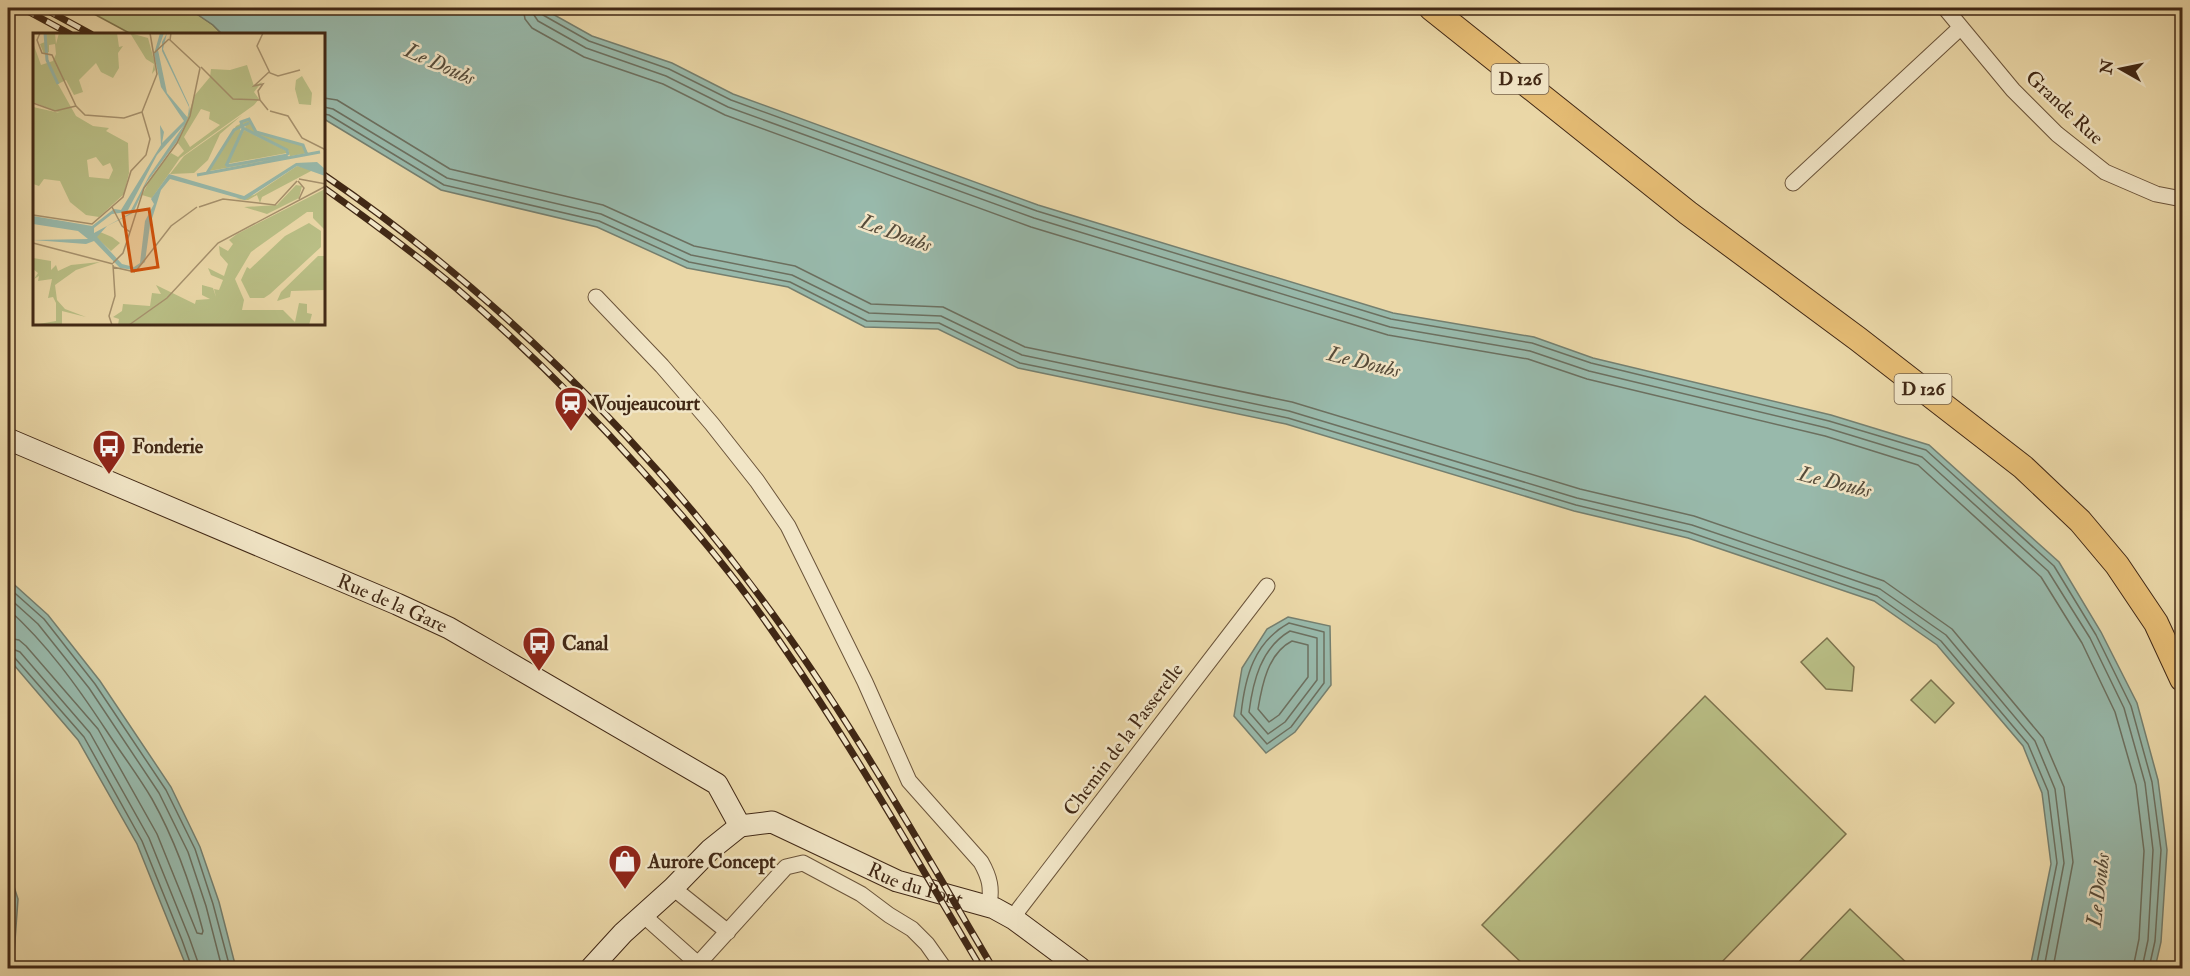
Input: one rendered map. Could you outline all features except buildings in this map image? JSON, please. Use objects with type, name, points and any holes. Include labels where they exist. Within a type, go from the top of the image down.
[{"type":"main road","name":"D 126","points":[[1431,8],[1688,213],[1858,339],[2024,467],[2079,521],[2117,565],[2156,623],[2182,679]]},
{"type":"main road","name":"Rue de la Gare","points":[[8,440],[448,628],[717,784],[740,826]]},
{"type":"main road","name":"Rue du Pont","points":[[740,826],[772,822],[897,881],[989,906],[1014,919],[1080,969]]},
{"type":"main road","points":[[591,969],[710,850],[740,826]]},
{"type":"street","name":"Grande Rue","points":[[1945,8],[2013,90],[2057,134],[2105,172],[2156,194],[2182,199]]},
{"type":"street","points":[[1793,183],[1960,28]]},
{"type":"street","points":[[596,297],[663,366],[712,424],[757,481],[788,526],[865,682],[909,781],[981,862],[989,877],[992,887],[989,906]]},
{"type":"street","name":"Chemin de la Passerelle","points":[[1014,919],[1019,909],[1267,586]]},
{"type":"street","points":[[643,915],[698,966],[786,867],[803,863],[861,894],[889,915],[912,928],[927,944],[944,969]]},
{"type":"street","points":[[673,888],[728,932]]},
{"type":"green space","points":[[83,8],[188,8],[221,33],[129,33]]},
{"type":"green space","points":[[1827,638],[1854,667],[1852,691],[1826,689],[1801,662]]},
{"type":"green space","points":[[1931,680],[1954,703],[1935,723],[1911,700]]},
{"type":"green space","points":[[1705,696],[1846,834],[1716,968],[1527,968],[1482,925]]},
{"type":"green space","points":[[1850,909],[1912,968],[1793,968]]},
{"type":"water","name":"Le Doubs","points":[[188,8],[542,8],[592,36],[672,63],[733,94],[1038,205],[1393,313],[1534,337],[1593,358],[1831,415],[1929,445],[2059,562],[2101,632],[2137,703],[2158,780],[2167,850],[2161,942],[2155,968],[2030,968],[2051,864],[2042,793],[2023,746],[1937,645],[1874,601],[1688,538],[1574,511],[1286,424],[1018,368],[938,329],[865,327],[788,287],[687,268],[597,227],[441,190],[326,120],[326,33],[221,33]]},
{"type":"water","points":[[8,579],[48,615],[100,681],[171,787],[200,847],[219,902],[236,968],[187,968],[137,844],[78,740],[8,658]]},
{"type":"water","points":[[1288,617],[1330,626],[1331,685],[1295,732],[1266,753],[1234,716],[1242,668],[1267,629]]},
{"type":"water","points":[[8,868],[18,899],[13,968],[8,968]]},
{"type":"railway","points":[[22,8],[68,33]]},
{"type":"railway","points":[[43,8],[89,33]]},
{"type":"railway","points":[[326,176],[446,266],[560,368],[666,480],[715,538],[793,642],[824,688],[882,780],[993,968]]},
{"type":"railway","points":[[326,189],[424,262],[505,332],[599,424],[702,539],[756,608],[816,696],[873,786],[981,968]]},
{"type":"place","name":"Voujeaucourt","points":[[571,432]]},
{"type":"place","name":"Fonderie","points":[[109,475]]},
{"type":"place","name":"Canal","points":[[539,672]]},
{"type":"place","name":"Aurore Concept","points":[[625,890]]}]
